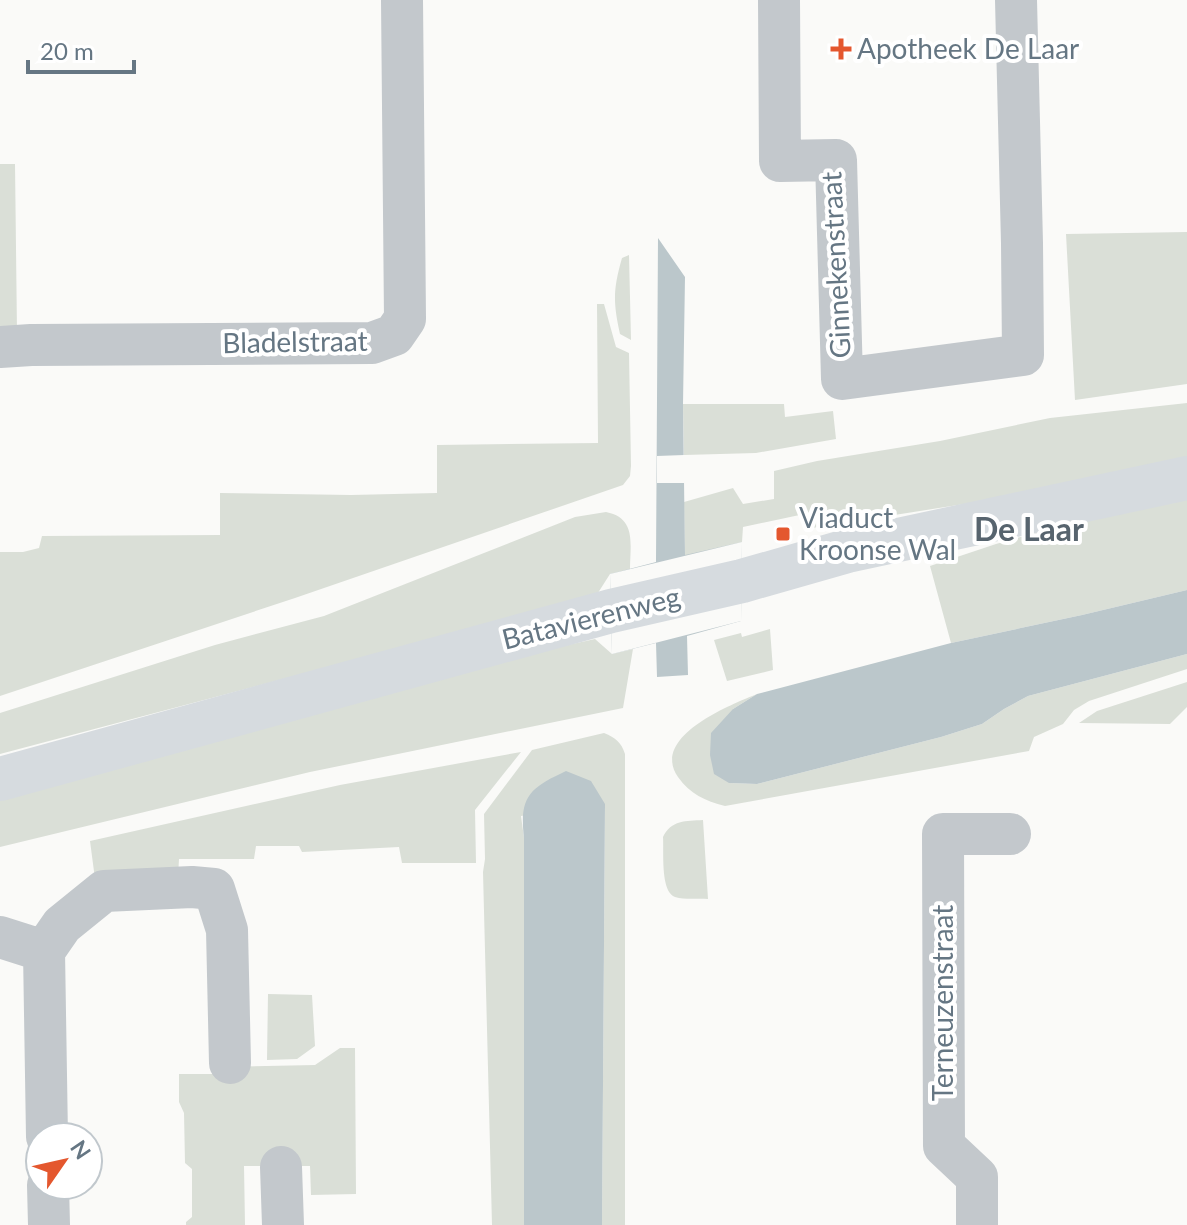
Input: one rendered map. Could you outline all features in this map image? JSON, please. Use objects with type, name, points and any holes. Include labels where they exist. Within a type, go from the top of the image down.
[{"type":"main road","name":"Batavierenweg","points":[[0,779],[611,611],[742,581],[847,551],[1187,478]]},
{"type":"street","name":"Bladelstraat","points":[[0,347],[372,343],[394,335],[405,319],[402,0]]},
{"type":"street","name":"Ginnekenstraat","points":[[779,0],[780,161],[836,160],[842,379],[1023,355],[1016,0]]},
{"type":"street","name":"Terneuzenstraat","points":[[977,1225],[977,1177],[944,1146],[943,834],[1010,834]]},
{"type":"street","points":[[47,1121],[44,951],[62,925],[104,891],[214,889],[227,930],[230,1063]]},
{"type":"street","points":[[0,937],[44,951]]},
{"type":"street","points":[[281,1167],[283,1225]]},
{"type":"street","points":[[48,1201],[49,1225]]},
{"type":"shaded area","points":[[0,164],[15,164],[17,332],[0,337]]},
{"type":"shaded area","points":[[1187,232],[1187,384],[1075,400],[1066,234]]},
{"type":"shaded area","points":[[658,238],[685,277],[685,555],[742,542],[741,621],[687,636],[688,675],[657,677],[656,643],[612,654],[610,574],[656,562]]},
{"type":"shaded area","points":[[629,255],[631,340],[620,334],[615,304],[622,258]]},
{"type":"shaded area","points":[[597,304],[604,304],[616,347],[629,353],[631,466],[630,476],[623,485],[0,696],[0,552],[39,548],[42,536],[220,535],[220,493],[437,493],[437,445],[598,443]]},
{"type":"shaded area","points":[[1187,403],[1187,462],[996,499],[812,528],[809,513],[743,527],[742,542],[685,556],[684,502],[733,488],[743,504],[774,499],[774,471],[1050,418]]},
{"type":"shaded area","points":[[683,404],[784,404],[785,417],[833,411],[836,439],[756,453],[684,455]]},
{"type":"shaded area","points":[[1187,499],[1187,590],[951,643],[930,566],[1056,527]]},
{"type":"shaded area","points":[[606,512],[616,515],[627,526],[631,542],[630,569],[610,574],[596,596],[0,754],[0,713],[215,645],[324,616],[575,517]]},
{"type":"shaded area","points":[[1187,590],[1187,654],[1028,696],[982,724],[941,737],[757,784],[729,783],[714,774],[710,755],[711,733],[733,709],[757,694],[951,643]]},
{"type":"shaded area","points":[[770,629],[773,670],[727,681],[714,640],[741,633],[742,637]]},
{"type":"shaded area","points":[[595,639],[612,654],[633,649],[623,708],[310,772],[0,847],[0,797],[509,658]]},
{"type":"shaded area","points":[[1187,654],[1187,669],[1089,701],[1074,710],[1063,724],[1034,737],[1029,751],[725,806],[705,799],[688,788],[678,777],[672,762],[675,749],[697,725],[757,694],[733,709],[729,783],[757,784],[941,737],[982,724],[1028,696]]},
{"type":"shaded area","points":[[1187,682],[1187,707],[1170,724],[1079,723],[1097,711]]},
{"type":"shaded area","points":[[604,733],[618,741],[625,754],[625,1225],[602,1225],[605,804],[521,816],[524,838],[524,1225],[492,1225],[484,814],[532,750]]},
{"type":"shaded area","points":[[521,752],[475,810],[476,863],[402,863],[399,847],[302,852],[299,846],[256,846],[254,859],[179,859],[178,877],[95,879],[90,841],[340,785]]},
{"type":"shaded area","points":[[566,771],[591,781],[605,804],[602,1225],[524,1225],[523,812],[536,789]]},
{"type":"shaded area","points":[[703,820],[708,899],[675,897],[670,894],[665,880],[663,837],[675,824]]},
{"type":"shaded area","points":[[268,994],[312,995],[315,1046],[297,1059],[267,1060]]},
{"type":"shaded area","points":[[340,1048],[355,1048],[356,1194],[311,1195],[310,1166],[244,1166],[245,1225],[186,1225],[192,1217],[192,1169],[185,1163],[179,1074],[214,1074],[221,1067],[315,1065]]},
{"type":"pier","points":[[684,455],[684,483],[657,483],[657,456]]},
{"type":"pier","points":[[742,542],[741,621],[612,654],[610,574]]},
{"type":"place","name":"Apotheek De Laar","points":[[841,49]]},
{"type":"place","name":"Viaduct Kroonse Wal","points":[[783,534]]},
{"type":"district","name":"De Laar","points":[[1029,530]]}]
